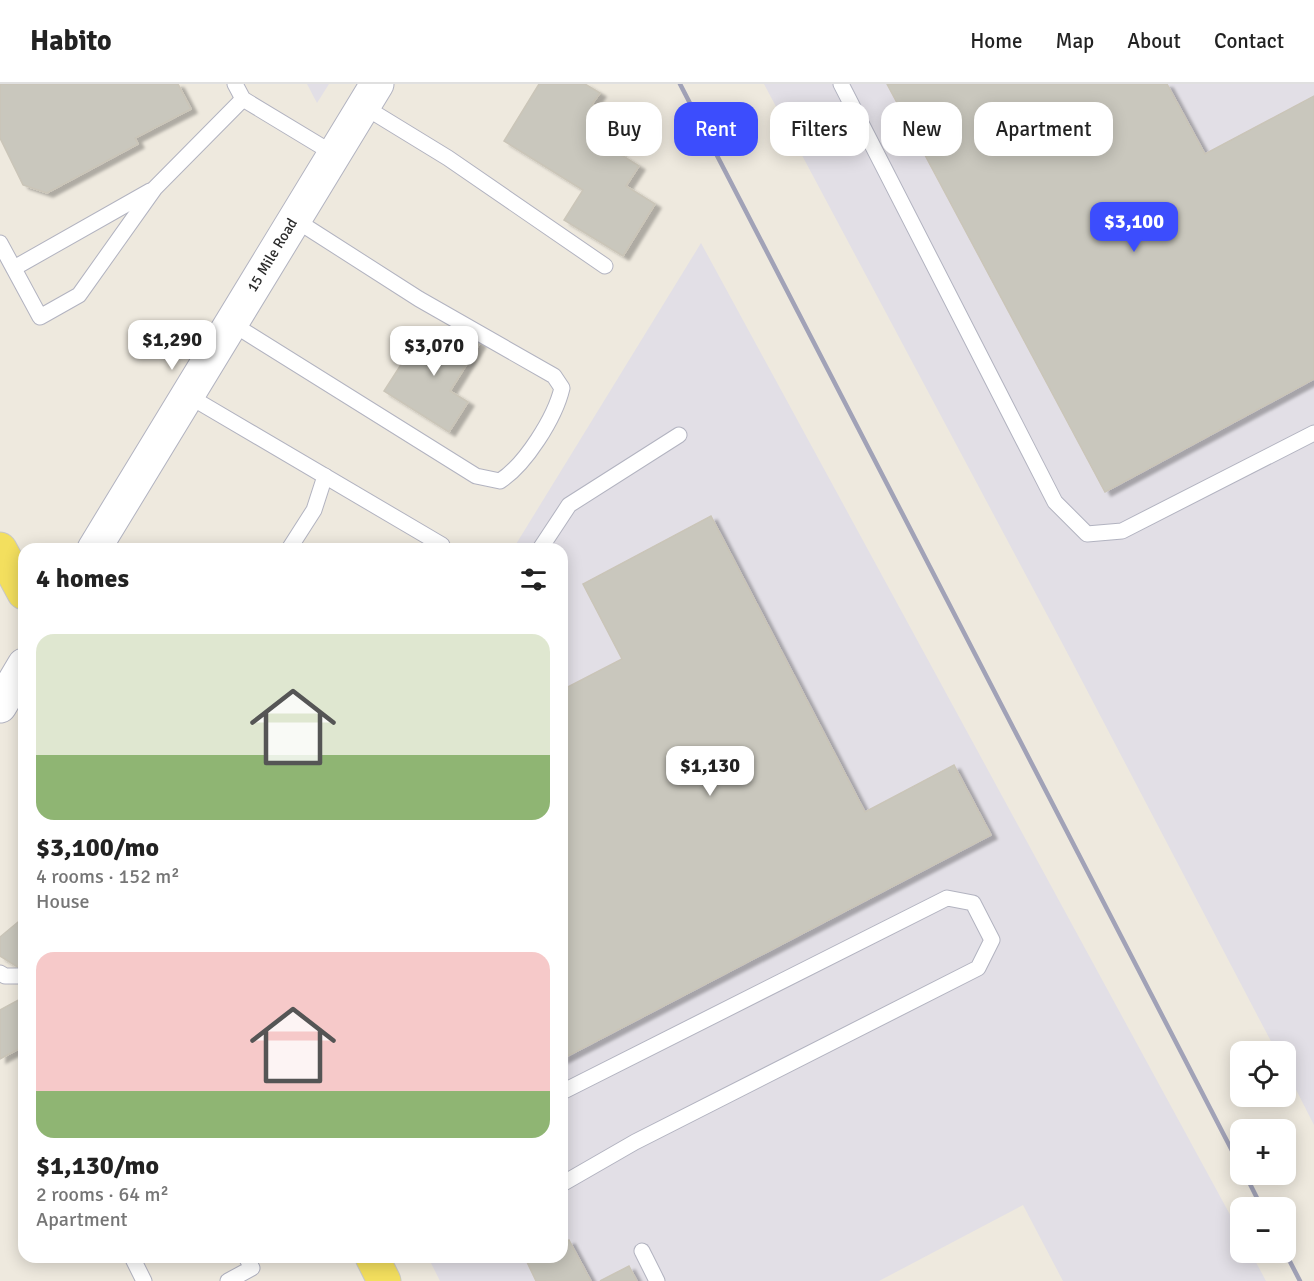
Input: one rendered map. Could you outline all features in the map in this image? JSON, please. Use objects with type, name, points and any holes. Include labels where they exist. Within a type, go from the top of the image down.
[{"type":"main road","name":"15 Mile Road","points":[[98,543],[370,95]]},
{"type":"main road","points":[[0,549],[18,582]]},
{"type":"main road","points":[[0,706],[18,675]]},
{"type":"main road","points":[[375,1263],[384,1281]]},
{"type":"lane","points":[[235,84],[243,99],[334,154]]},
{"type":"lane","points":[[841,84],[1055,502],[1087,534],[1122,531],[1314,433]]},
{"type":"lane","points":[[370,95],[448,158],[605,266]]},
{"type":"lane","points":[[0,243],[40,317],[79,295],[155,188],[243,99]]},
{"type":"lane","points":[[14,268],[155,188]]},
{"type":"lane","points":[[231,323],[476,476],[500,481],[515,472],[558,406],[562,388],[554,376],[420,299],[294,219]]},
{"type":"lane","points":[[187,395],[439,543]]},
{"type":"lane","points":[[544,543],[569,505],[679,435]]},
{"type":"lane","points":[[294,543],[314,510],[325,476]]},
{"type":"lane","points":[[568,1089],[947,897],[973,903],[992,940],[978,968],[635,1142],[568,1181]]},
{"type":"lane","points":[[0,973],[5,976],[18,976]]},
{"type":"lane","points":[[642,1251],[657,1281]]},
{"type":"lane","points":[[135,1263],[144,1281]]},
{"type":"lane","points":[[228,1281],[252,1268],[249,1263]]},
{"type":"shaded area","points":[[307,84],[329,84],[317,103]]},
{"type":"shaded area","points":[[764,84],[1314,84],[1314,1125],[1296,1090],[1296,1041],[1271,1041],[802,156],[869,156],[869,102],[774,102]]},
{"type":"shaded area","points":[[701,243],[1230,1215],[1230,1263],[1256,1263],[1266,1281],[1063,1281],[1023,1205],[879,1281],[440,1281],[431,1263],[568,1263],[568,543],[517,543]]},
{"type":"building","points":[[0,84],[178,84],[191,109],[135,138],[138,144],[47,193],[23,185],[0,138]]},
{"type":"building","points":[[539,84],[585,84],[600,93],[593,102],[586,102],[586,156],[623,156],[639,166],[626,186],[655,204],[623,256],[564,220],[583,190],[504,141]]},
{"type":"building","points":[[887,84],[1167,84],[1205,154],[1314,96],[1314,379],[1105,492],[925,156],[962,156],[962,102],[897,102]]},
{"type":"building","points":[[452,325],[480,343],[450,391],[468,402],[449,432],[384,391],[420,335],[439,346]]},
{"type":"building","points":[[711,516],[865,812],[954,765],[991,835],[568,1056],[568,687],[622,659],[583,584]]},
{"type":"building","points":[[18,922],[18,967],[0,956],[0,937]]},
{"type":"building","points":[[18,1000],[18,1049],[0,1059],[0,1010]]},
{"type":"building","points":[[568,1240],[591,1281],[536,1281],[527,1263],[568,1263]]},
{"type":"building","points":[[629,1266],[637,1281],[600,1281]]},
{"type":"railway","points":[[680,84],[1230,1147]]},
{"type":"railway","points":[[1250,1185],[1256,1197]]},
{"type":"railway","points":[[1291,1263],[1300,1281]]}]
